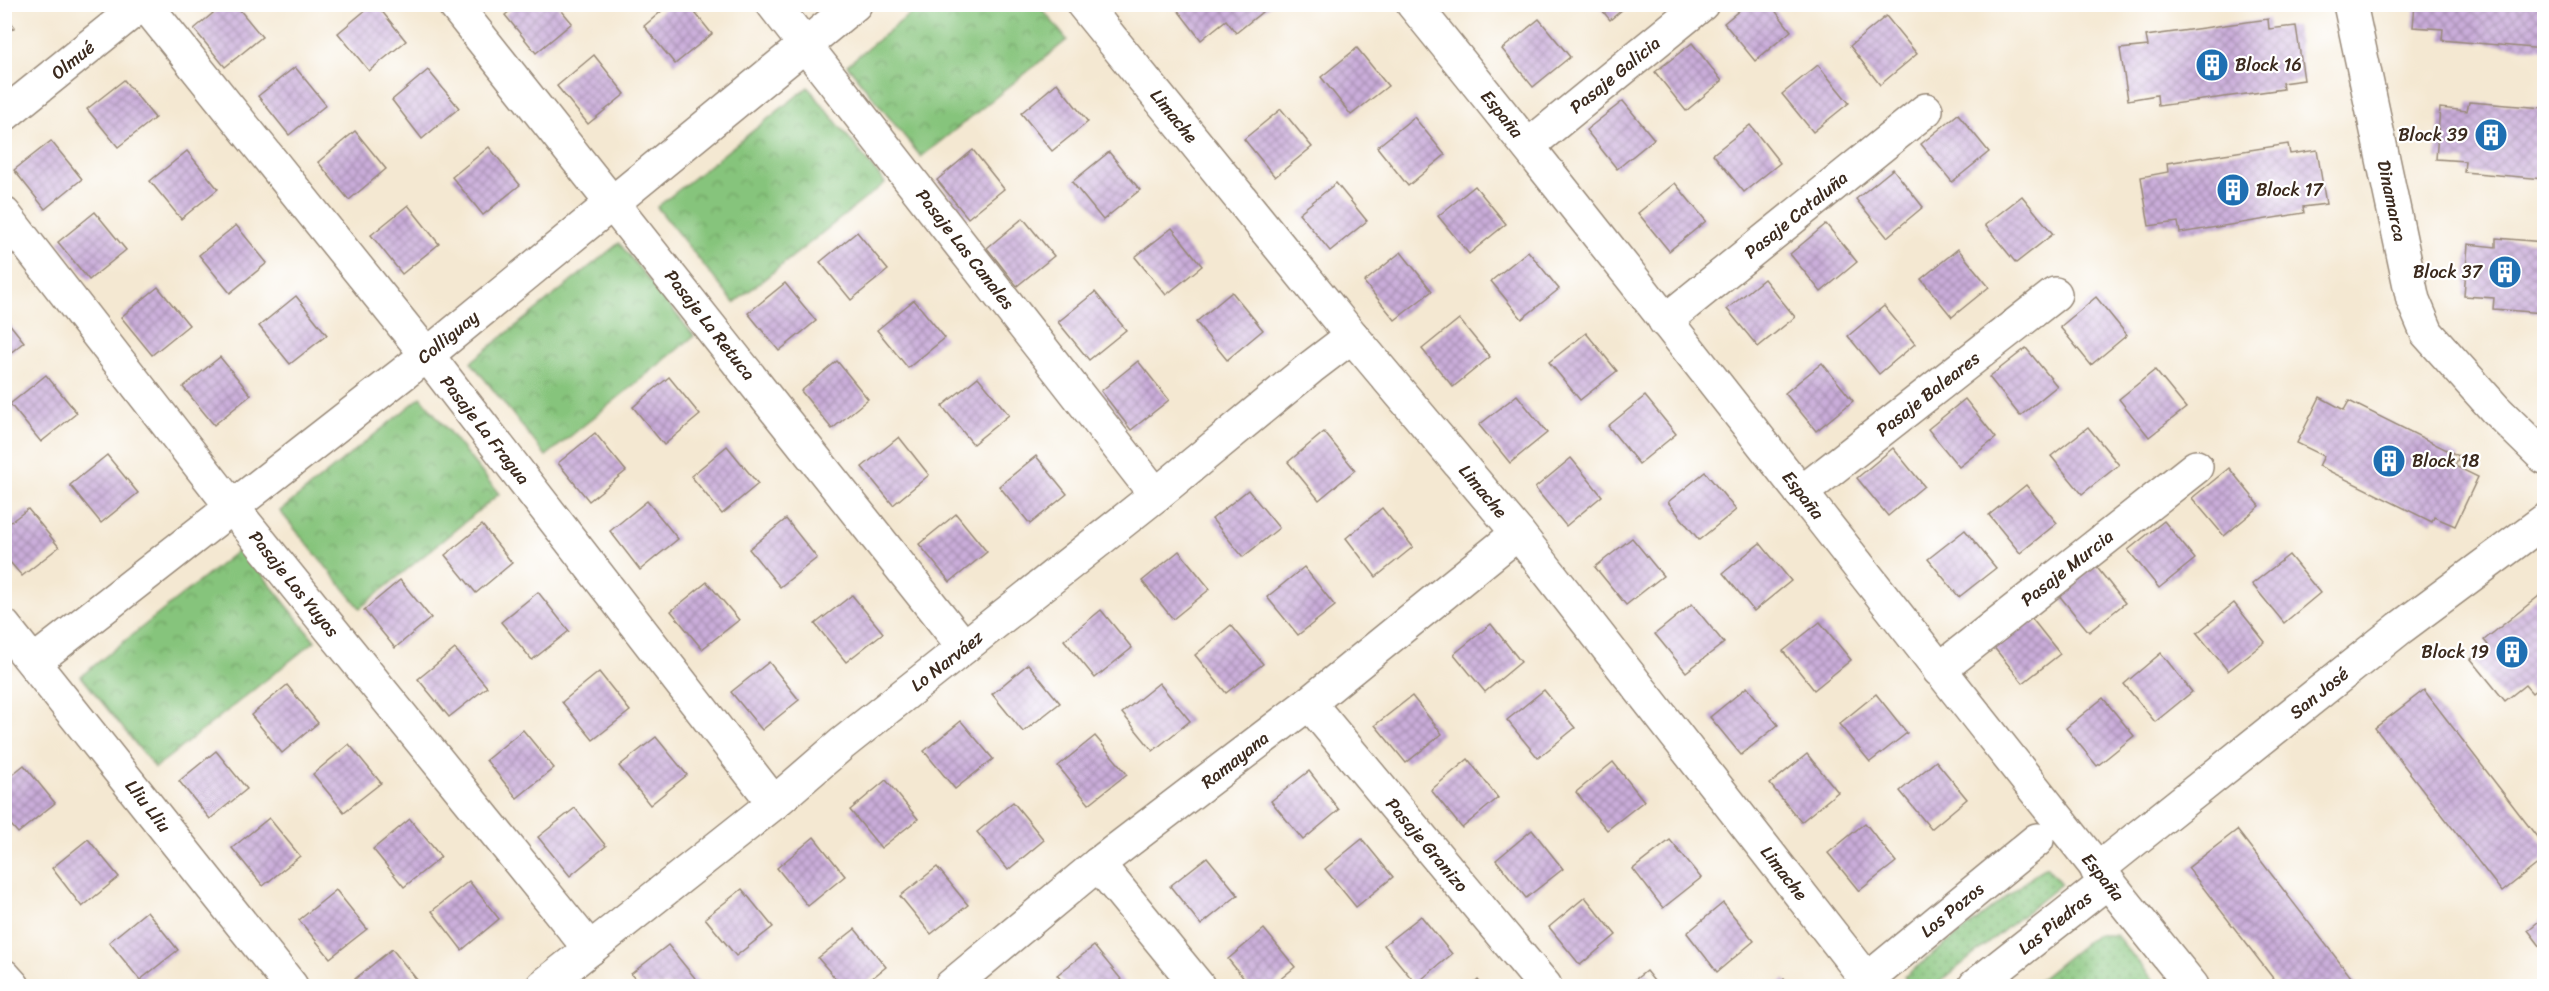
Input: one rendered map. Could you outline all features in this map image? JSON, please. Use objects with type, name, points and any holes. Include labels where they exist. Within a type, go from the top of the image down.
[{"type":"street","name":"Olmué","points":[[4,116],[143,4]]},
{"type":"street","name":"Pasaje La Fragua","points":[[143,4],[427,355],[774,803]]},
{"type":"street","name":"Pasaje La Retuca","points":[[454,4],[964,647]]},
{"type":"street","name":"Pasaje Las Canales","points":[[773,4],[806,43],[1156,495]]},
{"type":"street","name":"Colliguay","points":[[33,662],[427,355],[855,4]]},
{"type":"street","name":"Limache","points":[[1083,4],[1352,336],[1518,533],[1870,983]]},
{"type":"street","name":"España","points":[[1413,4],[1528,146],[1938,670],[2192,987]]},
{"type":"street","name":"Pasaje Galicia","points":[[1528,146],[1702,4]]},
{"type":"street","name":"Dinamarca","points":[[2350,4],[2413,300],[2427,333],[2495,409],[2544,457]]},
{"type":"street","name":"Pasaje Cataluña","points":[[1665,321],[1926,110]]},
{"type":"street","name":"Pasaje Los Yuyos","points":[[4,214],[232,507],[590,949]]},
{"type":"street","name":"Pasaje Baleares","points":[[1801,493],[2055,294]]},
{"type":"street","name":"Lo Narváez","points":[[543,987],[774,803],[842,744],[1352,336]]},
{"type":"street","name":"Pasaje Murcia","points":[[1938,670],[2196,467]]},
{"type":"street","name":"San José","points":[[2102,876],[2400,628],[2544,521]]},
{"type":"street","name":"Ramayana","points":[[951,987],[1098,864],[1309,703],[1518,533]]},
{"type":"street","name":"Lliu Lliu","points":[[4,626],[291,987]]},
{"type":"street","name":"Pasaje Granizo","points":[[1309,703],[1545,987]]},
{"type":"street","name":"Los Pozos","points":[[1870,983],[2037,840]]},
{"type":"street","points":[[1098,864],[1198,987]]},
{"type":"street","name":"Las Piedras","points":[[1976,987],[2102,876]]},
{"type":"street","points":[[4,976],[13,987]]},
{"type":"green space","points":[[921,5],[1039,5],[1067,40],[921,157],[847,65]]},
{"type":"green space","points":[[808,87],[885,183],[734,303],[657,207]]},
{"type":"green space","points":[[619,243],[694,336],[546,456],[471,362]]},
{"type":"green space","points":[[421,397],[499,494],[360,608],[280,511]]},
{"type":"green space","points":[[241,548],[315,641],[155,768],[81,676]]},
{"type":"green space","points":[[2046,866],[2061,884],[1935,986],[1911,986],[1904,977]]},
{"type":"green space","points":[[2095,935],[2116,935],[2158,986],[2032,986]]},
{"type":"building","points":[[224,4],[235,4],[262,37],[225,67],[194,29]]},
{"type":"building","points":[[373,4],[376,4],[406,41],[369,71],[338,33]]},
{"type":"building","points":[[670,4],[688,4],[712,34],[675,64],[644,26]]},
{"type":"building","points":[[1173,4],[1272,4],[1236,33],[1226,20],[1201,40]]},
{"type":"building","points":[[1597,4],[1629,4],[1610,20]]},
{"type":"building","points":[[1747,4],[1770,4],[1791,31],[1755,61],[1724,23]]},
{"type":"building","points":[[2415,4],[2544,4],[2544,49],[2442,40],[2443,29],[2413,27]]},
{"type":"building","points":[[517,5],[557,5],[572,23],[536,53],[505,15]]},
{"type":"building","points":[[4,14],[15,27],[4,35]]},
{"type":"building","points":[[1886,16],[1917,54],[1880,85],[1850,46]]},
{"type":"building","points":[[1539,19],[1570,57],[1533,87],[1502,49]]},
{"type":"building","name":"Block 16","points":[[2268,19],[2269,29],[2296,26],[2304,80],[2282,83],[2283,89],[2158,106],[2157,95],[2128,100],[2120,49],[2148,46],[2146,36]]},
{"type":"building","points":[[1692,43],[1722,81],[1686,111],[1655,72]]},
{"type":"building","points":[[1357,48],[1388,86],[1351,115],[1321,77]]},
{"type":"building","points":[[594,55],[625,94],[588,124],[557,86]]},
{"type":"building","points":[[1818,65],[1849,103],[1813,132],[1782,94]]},
{"type":"building","points":[[295,67],[326,105],[289,135],[258,96]]},
{"type":"building","points":[[428,70],[459,108],[422,139],[392,100]]},
{"type":"building","points":[[124,80],[155,118],[118,147],[87,109]]},
{"type":"building","points":[[1057,83],[1088,122],[1052,151],[1021,113]]},
{"type":"building","points":[[1623,101],[1654,139],[1617,169],[1586,130]]},
{"type":"building","name":"Block 39","points":[[2469,102],[2544,108],[2544,179],[2464,172],[2465,161],[2436,159],[2440,108],[2467,111]]},
{"type":"building","points":[[1281,109],[1312,147],[1275,177],[1244,139]]},
{"type":"building","points":[[1958,114],[1989,152],[1952,182],[1921,144]]},
{"type":"building","points":[[1414,117],[1445,155],[1408,186],[1377,147]]},
{"type":"building","points":[[1750,125],[1780,163],[1744,192],[1713,154]]},
{"type":"building","points":[[355,131],[386,169],[349,200],[318,162]]},
{"type":"building","points":[[51,141],[82,179],[45,209],[14,170]]},
{"type":"building","name":"Block 17","points":[[2288,144],[2290,154],[2317,150],[2326,204],[2303,207],[2304,213],[2180,233],[2178,222],[2149,226],[2141,177],[2168,172],[2167,163]]},
{"type":"building","points":[[489,147],[520,185],[483,215],[452,177]]},
{"type":"building","points":[[973,150],[1004,189],[968,218],[937,180]]},
{"type":"building","points":[[187,151],[218,189],[181,219],[150,181]]},
{"type":"building","points":[[1109,152],[1140,190],[1103,220],[1072,182]]},
{"type":"building","points":[[1893,169],[1923,207],[1887,237],[1856,199]]},
{"type":"building","points":[[1336,183],[1367,221],[1330,251],[1299,213]]},
{"type":"building","points":[[1675,183],[1706,221],[1669,251],[1638,213]]},
{"type":"building","points":[[1475,186],[1506,224],[1469,254],[1438,216]]},
{"type":"building","points":[[2022,196],[2053,234],[2016,263],[1985,225]]},
{"type":"building","points":[[408,205],[439,244],[402,274],[371,235]]},
{"type":"building","points":[[95,212],[126,250],[89,280],[58,242]]},
{"type":"building","points":[[1023,218],[1054,256],[1017,286],[987,248]]},
{"type":"building","points":[[1826,224],[1857,262],[1821,292],[1790,254]]},
{"type":"building","points":[[236,225],[267,263],[230,293],[199,255]]},
{"type":"building","points":[[1172,228],[1202,266],[1166,295],[1135,257]]},
{"type":"building","points":[[857,232],[888,270],[851,300],[820,262]]},
{"type":"building","name":"Block 37","points":[[2496,238],[2544,242],[2544,313],[2493,309],[2494,298],[2464,296],[2468,244],[2496,247]]},
{"type":"building","points":[[1958,249],[1989,287],[1952,317],[1921,279]]},
{"type":"building","points":[[1528,251],[1559,289],[1522,319],[1491,281]]},
{"type":"building","points":[[1401,252],[1432,291],[1395,320],[1364,282]]},
{"type":"building","points":[[1764,279],[1795,317],[1758,347],[1727,309]]},
{"type":"building","points":[[785,283],[816,321],[779,351],[748,313]]},
{"type":"building","points":[[158,287],[189,325],[152,355],[121,317]]},
{"type":"building","points":[[1095,292],[1126,330],[1089,360],[1058,322]]},
{"type":"building","points":[[1232,292],[1263,330],[1227,360],[1196,322]]},
{"type":"building","points":[[296,296],[327,335],[290,364],[259,326]]},
{"type":"building","points":[[2096,297],[2127,335],[2091,365],[2060,327]]},
{"type":"building","points":[[914,300],[945,338],[908,368],[877,330]]},
{"type":"building","points":[[1884,306],[1915,344],[1879,374],[1848,336]]},
{"type":"building","points":[[4,317],[24,342],[4,358]]},
{"type":"building","points":[[1459,319],[1490,357],[1453,387],[1422,349]]},
{"type":"building","points":[[1586,333],[1617,371],[1580,400],[1549,362]]},
{"type":"building","points":[[2026,348],[2057,386],[2020,416],[1989,377]]},
{"type":"building","points":[[220,357],[251,395],[214,425],[183,387]]},
{"type":"building","points":[[837,361],[868,399],[832,429],[801,391]]},
{"type":"building","points":[[1138,361],[1169,400],[1131,430],[1101,391]]},
{"type":"building","points":[[1822,363],[1853,401],[1816,431],[1785,393]]},
{"type":"building","points":[[2155,370],[2186,408],[2149,437],[2119,399]]},
{"type":"building","points":[[46,375],[77,413],[41,442],[10,404]]},
{"type":"building","points":[[669,377],[700,415],[664,445],[633,407]]},
{"type":"building","points":[[978,377],[1009,415],[973,444],[942,406]]},
{"type":"building","points":[[1517,395],[1547,433],[1510,463],[1479,425]]},
{"type":"building","points":[[1645,396],[1676,434],[1639,464],[1608,426]]},
{"type":"building","name":"Block 18","points":[[2320,397],[2344,410],[2349,401],[2459,456],[2455,466],[2478,477],[2455,526],[2434,517],[2432,522],[2319,466],[2324,456],[2297,443]]},
{"type":"building","points":[[1965,399],[1996,438],[1959,467],[1928,429]]},
{"type":"building","points":[[2088,427],[2119,465],[2082,494],[2051,456]]},
{"type":"building","points":[[1324,432],[1355,470],[1319,500],[1288,462]]},
{"type":"building","points":[[595,433],[626,471],[589,501],[558,463]]},
{"type":"building","points":[[899,437],[929,475],[893,505],[862,467]]},
{"type":"building","points":[[727,446],[758,484],[722,514],[691,476]]},
{"type":"building","points":[[1893,448],[1924,486],[1888,516],[1857,478]]},
{"type":"building","points":[[107,455],[138,493],[101,523],[70,485]]},
{"type":"building","points":[[1036,456],[1067,494],[1030,524],[999,486]]},
{"type":"building","points":[[1571,458],[1602,496],[1566,526],[1535,488]]},
{"type":"building","points":[[2229,468],[2260,506],[2224,536],[2192,498]]},
{"type":"building","points":[[1705,472],[1736,510],[1699,540],[1668,502]]},
{"type":"building","points":[[2026,485],[2057,523],[2020,553],[1989,515]]},
{"type":"building","points":[[1248,490],[1279,528],[1243,557],[1212,519]]},
{"type":"building","points":[[647,501],[678,539],[640,570],[610,531]]},
{"type":"building","points":[[1382,508],[1413,547],[1376,577],[1346,538]]},
{"type":"building","points":[[28,509],[59,547],[22,576],[4,555],[4,527]]},
{"type":"building","points":[[956,514],[987,552],[950,582],[919,544]]},
{"type":"building","points":[[786,519],[817,558],[780,587],[749,549]]},
{"type":"building","points":[[2164,521],[2195,559],[2159,588],[2128,550]]},
{"type":"building","points":[[482,525],[512,563],[476,593],[445,555]]},
{"type":"building","points":[[1965,530],[1996,568],[1959,597],[1928,559]]},
{"type":"building","points":[[1632,538],[1663,576],[1626,605],[1595,567]]},
{"type":"building","points":[[1760,543],[1791,581],[1754,611],[1723,573]]},
{"type":"building","points":[[1179,551],[1210,589],[1173,619],[1142,581]]},
{"type":"building","points":[[2289,555],[2320,593],[2284,623],[2252,584]]},
{"type":"building","points":[[2095,565],[2125,603],[2089,632],[2058,594]]},
{"type":"building","points":[[1304,567],[1335,606],[1298,635],[1267,597]]},
{"type":"building","points":[[400,580],[431,618],[395,648],[364,610]]},
{"type":"building","points":[[707,582],[739,620],[702,649],[671,611]]},
{"type":"building","points":[[538,592],[569,631],[532,660],[501,622]]},
{"type":"building","name":"Block 19","points":[[2544,592],[2544,683],[2532,693],[2525,685],[2505,701],[2471,659],[2488,645],[2484,640]]},
{"type":"building","points":[[852,595],[883,633],[846,662],[815,624]]},
{"type":"building","points":[[2234,603],[2265,642],[2228,671],[2197,633]]},
{"type":"building","points":[[1692,604],[1724,643],[1686,672],[1655,634]]},
{"type":"building","points":[[1101,610],[1132,648],[1095,678],[1064,640]]},
{"type":"building","points":[[2029,615],[2060,654],[2023,683],[1992,645]]},
{"type":"building","points":[[1820,622],[1851,660],[1814,690],[1783,651]]},
{"type":"building","points":[[1491,624],[1521,662],[1485,692],[1454,654]]},
{"type":"building","points":[[1231,625],[1263,664],[1226,693],[1195,655]]},
{"type":"building","points":[[455,649],[487,687],[449,717],[418,679]]},
{"type":"building","points":[[2161,653],[2192,692],[2155,722],[2124,684]]},
{"type":"building","points":[[769,662],[799,700],[762,730],[731,692]]},
{"type":"building","points":[[1028,664],[1060,703],[1023,732],[992,694]]},
{"type":"building","points":[[599,672],[630,711],[593,740],[562,702]]},
{"type":"building","points":[[1159,683],[1190,721],[1153,751],[1122,713]]},
{"type":"building","points":[[287,685],[318,723],[282,753],[251,715]]},
{"type":"building","points":[[1747,687],[1778,725],[1741,755],[1710,717]]},
{"type":"building","points":[[1544,690],[1575,728],[1538,758],[1507,720]]},
{"type":"building","points":[[2424,690],[2544,846],[2544,859],[2502,892],[2375,728]]},
{"type":"building","points":[[1876,694],[1907,733],[1870,762],[1839,724]]},
{"type":"building","points":[[1412,696],[1442,734],[1406,763],[1375,725]]},
{"type":"building","points":[[2103,698],[2134,736],[2097,766],[2066,728]]},
{"type":"building","points":[[961,721],[993,759],[955,789],[924,751]]},
{"type":"building","points":[[523,730],[554,768],[517,798],[486,760]]},
{"type":"building","points":[[1095,736],[1127,774],[1089,804],[1058,766]]},
{"type":"building","points":[[656,737],[687,775],[650,805],[619,766]]},
{"type":"building","points":[[349,744],[381,783],[344,812],[313,774]]},
{"type":"building","points":[[216,751],[247,789],[210,819],[179,781]]},
{"type":"building","points":[[1807,754],[1838,792],[1801,822],[1770,784]]},
{"type":"building","points":[[1468,759],[1498,798],[1462,828],[1431,790]]},
{"type":"building","points":[[1936,761],[1967,799],[1931,829],[1900,791]]},
{"type":"building","points":[[1613,762],[1644,801],[1607,830],[1576,792]]},
{"type":"building","points":[[24,765],[55,803],[18,833],[4,817],[4,781]]},
{"type":"building","points":[[1309,771],[1339,810],[1303,840],[1271,801]]},
{"type":"building","points":[[886,780],[918,819],[881,848],[850,810]]},
{"type":"building","points":[[1013,802],[1044,840],[1008,870],[977,832]]},
{"type":"building","points":[[575,808],[606,846],[570,876],[538,837]]},
{"type":"building","points":[[269,818],[300,856],[263,886],[232,848]]},
{"type":"building","points":[[410,819],[441,857],[404,887],[373,849]]},
{"type":"building","points":[[1865,823],[1896,862],[1859,891],[1828,853]]},
{"type":"building","points":[[1532,830],[1563,869],[1526,898],[1496,860]]},
{"type":"building","points":[[2237,830],[2358,986],[2279,986],[2188,868]]},
{"type":"building","points":[[814,837],[845,876],[808,906],[777,868]]},
{"type":"building","points":[[88,839],[119,877],[82,907],[52,868]]},
{"type":"building","points":[[1362,839],[1393,877],[1356,907],[1325,869]]},
{"type":"building","points":[[1670,840],[1701,878],[1663,908],[1633,869]]},
{"type":"building","points":[[1207,857],[1238,895],[1201,925],[1170,886]]},
{"type":"building","points":[[937,867],[968,905],[931,934],[900,896]]},
{"type":"building","points":[[469,881],[499,919],[462,950],[432,911]]},
{"type":"building","points":[[742,889],[773,927],[736,956],[705,918]]},
{"type":"building","points":[[336,890],[367,929],[330,958],[299,920]]},
{"type":"building","points":[[1585,897],[1616,935],[1580,965],[1549,927]]},
{"type":"building","points":[[1723,903],[1754,941],[1717,972],[1687,933]]},
{"type":"building","points":[[147,911],[178,950],[140,980],[109,942]]},
{"type":"building","points":[[1421,916],[1452,954],[1416,984],[1384,945]]},
{"type":"building","points":[[2544,917],[2544,951],[2528,930]]},
{"type":"building","points":[[855,929],[886,967],[862,986],[842,986],[818,958]]},
{"type":"building","points":[[1264,929],[1295,967],[1272,986],[1250,986],[1228,959]]},
{"type":"building","points":[[668,945],[699,983],[694,986],[641,986],[631,974]]},
{"type":"building","points":[[1094,946],[1125,984],[1122,986],[1066,986],[1057,975]]},
{"type":"building","points":[[392,949],[422,986],[360,986],[355,979]]},
{"type":"building","points":[[1646,971],[1658,986],[1627,986]]},
{"type":"building","points":[[1784,979],[1790,986],[1776,986]]},
{"type":"building","points":[[1478,980],[1483,986],[1471,986]]},
{"type":"place","name":"Block 16","points":[[2212,65]]},
{"type":"place","name":"Block 39","points":[[2491,135]]},
{"type":"place","name":"Block 17","points":[[2233,190]]},
{"type":"place","name":"Block 37","points":[[2505,272]]},
{"type":"place","name":"Block 18","points":[[2389,461]]},
{"type":"place","name":"Block 19","points":[[2512,652]]}]
